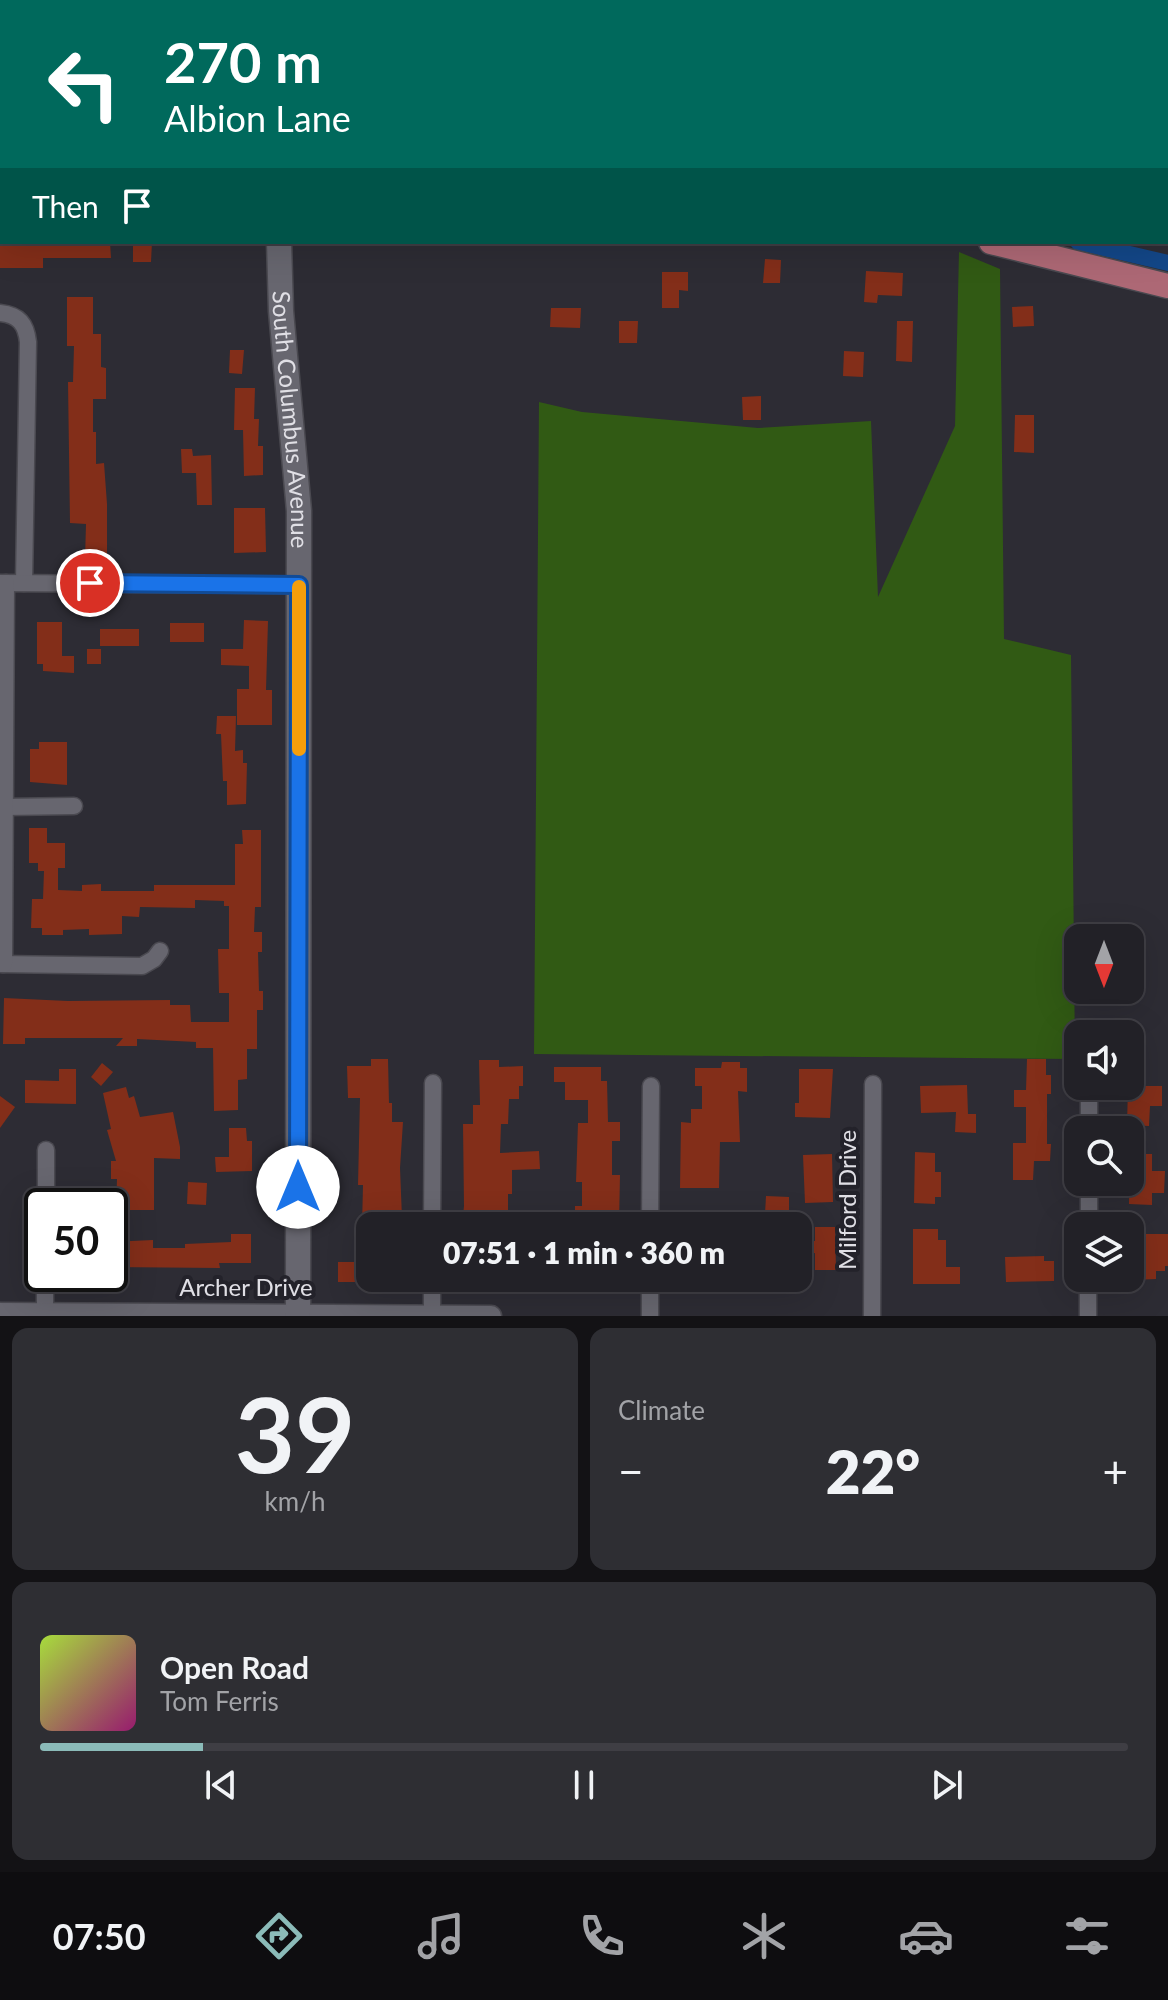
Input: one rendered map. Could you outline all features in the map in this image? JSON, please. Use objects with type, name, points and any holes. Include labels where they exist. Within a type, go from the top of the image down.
[{"type":"main road","name":"South Columbus Avenue","points":[[279,244],[281,311],[299,511],[298,1315]]},
{"type":"main road","points":[[999,244],[1168,286]]},
{"type":"street","points":[[0,313],[15,316],[22,322],[28,342],[24,583]]},
{"type":"street","points":[[160,951],[142,966],[2,964],[5,807],[3,583],[299,585]]},
{"type":"street","points":[[5,807],[74,806]]},
{"type":"street","points":[[432,1212],[433,1083]]},
{"type":"street","name":"Milford Drive","points":[[872,1316],[873,1084]]},
{"type":"street","points":[[650,1212],[651,1086]]},
{"type":"street","points":[[46,1150],[46,1188]]},
{"type":"street","points":[[45,1292],[45,1313]]},
{"type":"street","points":[[432,1292],[432,1316]]},
{"type":"street","points":[[650,1292],[650,1316]]},
{"type":"street","points":[[1088,1292],[1088,1316]]},
{"type":"street","name":"Archer Drive","points":[[0,1313],[491,1316]]},
{"type":"green space","points":[[959,252],[1000,269],[1004,639],[1071,655],[1074,924],[1064,924],[1064,1004],[1074,1004],[1075,1020],[1064,1020],[1064,1059],[534,1054],[539,402],[582,412],[758,428],[871,421],[878,597],[955,426]]},
{"type":"building","points":[[0,244],[110,244],[111,258],[43,258],[43,268],[0,268]]},
{"type":"building","points":[[133,244],[152,244],[151,262],[133,262]]},
{"type":"building","points":[[765,259],[781,260],[780,283],[763,283]]},
{"type":"building","points":[[866,271],[903,273],[902,296],[878,295],[877,303],[864,302]]},
{"type":"building","points":[[662,272],[688,272],[688,291],[679,290],[679,308],[662,308]]},
{"type":"building","points":[[67,297],[93,297],[93,334],[101,334],[101,367],[106,368],[106,399],[93,399],[93,432],[96,432],[96,464],[104,463],[107,559],[85,559],[86,524],[70,523],[68,382],[73,382],[74,346],[67,346]]},
{"type":"building","points":[[1033,306],[1034,326],[1013,327],[1012,307]]},
{"type":"building","points":[[551,308],[581,308],[580,328],[550,327]]},
{"type":"building","points":[[619,321],[638,321],[637,343],[619,343]]},
{"type":"building","points":[[897,321],[913,321],[912,362],[896,361]]},
{"type":"building","points":[[230,350],[244,350],[242,374],[229,373]]},
{"type":"building","points":[[844,351],[864,352],[863,377],[843,376]]},
{"type":"building","points":[[235,388],[255,388],[254,419],[259,419],[258,446],[263,446],[263,475],[244,476],[243,430],[234,430]]},
{"type":"building","points":[[761,396],[761,420],[743,420],[742,397]]},
{"type":"building","points":[[1015,415],[1034,415],[1034,453],[1014,452]]},
{"type":"building","points":[[181,449],[192,449],[193,456],[211,455],[212,505],[197,505],[196,473],[182,473]]},
{"type":"building","points":[[234,508],[265,508],[266,552],[234,553]]},
{"type":"building","points":[[244,620],[268,621],[266,690],[272,690],[272,725],[237,725],[237,689],[249,689],[249,666],[221,665],[221,649],[243,649]]},
{"type":"building","points":[[37,622],[62,622],[62,656],[74,656],[74,673],[43,671],[43,664],[37,664]]},
{"type":"building","points":[[170,623],[204,623],[204,642],[170,642]]},
{"type":"building","points":[[100,629],[139,629],[139,646],[100,646]]},
{"type":"building","points":[[87,649],[101,649],[101,664],[87,664]]},
{"type":"building","points":[[217,716],[236,716],[235,751],[243,750],[243,763],[247,763],[246,804],[227,805],[221,734],[216,734]]},
{"type":"building","points":[[39,742],[67,742],[67,785],[30,782],[30,749],[39,749]]},
{"type":"building","points":[[29,828],[47,828],[47,843],[65,843],[65,868],[58,868],[58,890],[82,891],[82,885],[101,884],[101,891],[154,891],[154,885],[235,885],[235,844],[243,844],[242,830],[261,830],[261,907],[255,907],[254,932],[262,932],[262,952],[258,952],[263,1010],[257,1010],[257,1049],[247,1049],[247,1079],[238,1080],[238,1110],[214,1111],[213,1048],[196,1048],[196,1042],[137,1039],[137,1046],[116,1046],[123,1038],[25,1038],[25,1044],[3,1044],[4,998],[170,1000],[170,1005],[190,1005],[191,1022],[229,1022],[229,993],[219,993],[218,949],[229,949],[229,906],[224,906],[224,901],[195,900],[195,908],[140,907],[139,917],[122,916],[122,934],[89,935],[89,929],[63,930],[63,935],[42,935],[42,928],[31,928],[32,899],[43,899],[44,871],[38,871],[38,863],[29,863]]},
{"type":"building","points":[[371,1059],[388,1059],[392,1122],[403,1122],[402,1212],[362,1212],[363,1185],[358,1185],[360,1098],[348,1098],[347,1066],[371,1066]]},
{"type":"building","points":[[1027,1059],[1046,1059],[1046,1075],[1051,1075],[1051,1094],[1047,1094],[1050,1161],[1034,1161],[1033,1180],[1013,1180],[1013,1143],[1026,1143],[1026,1107],[1014,1107],[1014,1090],[1026,1090]]},
{"type":"building","points":[[479,1060],[499,1060],[499,1067],[523,1066],[523,1086],[519,1086],[519,1099],[509,1099],[508,1124],[501,1124],[500,1153],[539,1151],[540,1169],[512,1170],[508,1212],[463,1212],[463,1124],[473,1124],[473,1105],[480,1105]]},
{"type":"building","points":[[722,1062],[740,1062],[740,1068],[747,1068],[747,1092],[738,1091],[740,1142],[720,1142],[719,1188],[680,1188],[681,1122],[691,1123],[691,1109],[702,1109],[702,1086],[695,1086],[695,1068],[721,1068]]},
{"type":"building","points":[[102,1063],[113,1072],[101,1086],[91,1077]]},
{"type":"building","points":[[554,1067],[601,1067],[601,1081],[607,1081],[608,1122],[620,1122],[620,1141],[612,1141],[612,1175],[620,1175],[619,1212],[575,1212],[575,1206],[582,1206],[582,1182],[576,1182],[578,1123],[588,1123],[588,1100],[565,1100],[565,1082],[554,1082]]},
{"type":"building","points":[[59,1069],[76,1069],[76,1104],[25,1103],[25,1080],[59,1081]]},
{"type":"building","points":[[799,1069],[833,1069],[830,1118],[795,1117],[795,1103],[799,1103]]},
{"type":"building","points":[[967,1085],[968,1114],[976,1114],[976,1133],[955,1132],[956,1112],[921,1113],[920,1086]]},
{"type":"building","points":[[1144,1086],[1162,1086],[1162,1106],[1150,1106],[1149,1126],[1144,1126],[1144,1116],[1127,1116],[1128,1100],[1144,1100]]},
{"type":"building","points":[[126,1087],[129,1098],[134,1096],[140,1117],[173,1112],[180,1159],[154,1158],[154,1210],[128,1210],[128,1188],[117,1188],[117,1179],[111,1179],[111,1161],[116,1161],[107,1130],[111,1129],[103,1093]]},
{"type":"building","points":[[0,1096],[15,1107],[0,1128]]},
{"type":"building","points":[[229,1128],[246,1128],[247,1141],[252,1141],[252,1171],[216,1172],[215,1157],[229,1157]]},
{"type":"building","points":[[915,1152],[935,1153],[935,1172],[941,1172],[941,1197],[935,1197],[935,1204],[914,1203]]},
{"type":"building","points":[[832,1154],[833,1202],[805,1203],[803,1155]]},
{"type":"building","points":[[1144,1154],[1152,1154],[1152,1171],[1165,1171],[1164,1193],[1152,1193],[1152,1205],[1129,1204],[1129,1196],[1144,1196]]},
{"type":"building","points":[[188,1182],[207,1183],[206,1205],[187,1204]]},
{"type":"building","points":[[766,1196],[789,1197],[789,1212],[765,1212]]},
{"type":"building","points":[[815,1227],[835,1227],[836,1270],[815,1270],[812,1241],[815,1241]]},
{"type":"building","points":[[913,1229],[938,1229],[938,1240],[946,1240],[946,1267],[960,1267],[960,1284],[913,1284]]},
{"type":"building","points":[[231,1234],[251,1234],[251,1263],[219,1263],[220,1268],[128,1267],[128,1241],[153,1240],[153,1248],[185,1248],[185,1244],[231,1242]]},
{"type":"building","points":[[1144,1234],[1168,1234],[1168,1266],[1165,1266],[1165,1271],[1156,1271],[1156,1279],[1144,1280]]},
{"type":"building","points":[[1044,1256],[1044,1261],[1054,1261],[1054,1281],[1006,1282],[1005,1257]]},
{"type":"building","points":[[338,1262],[356,1262],[356,1282],[338,1282]]},
{"type":"waterway","points":[[1087,244],[1168,263]]},
{"type":"slow traffic","points":[[299,587],[299,749]]},
{"type":"route","points":[[90,583],[299,585],[298,1187]]}]
